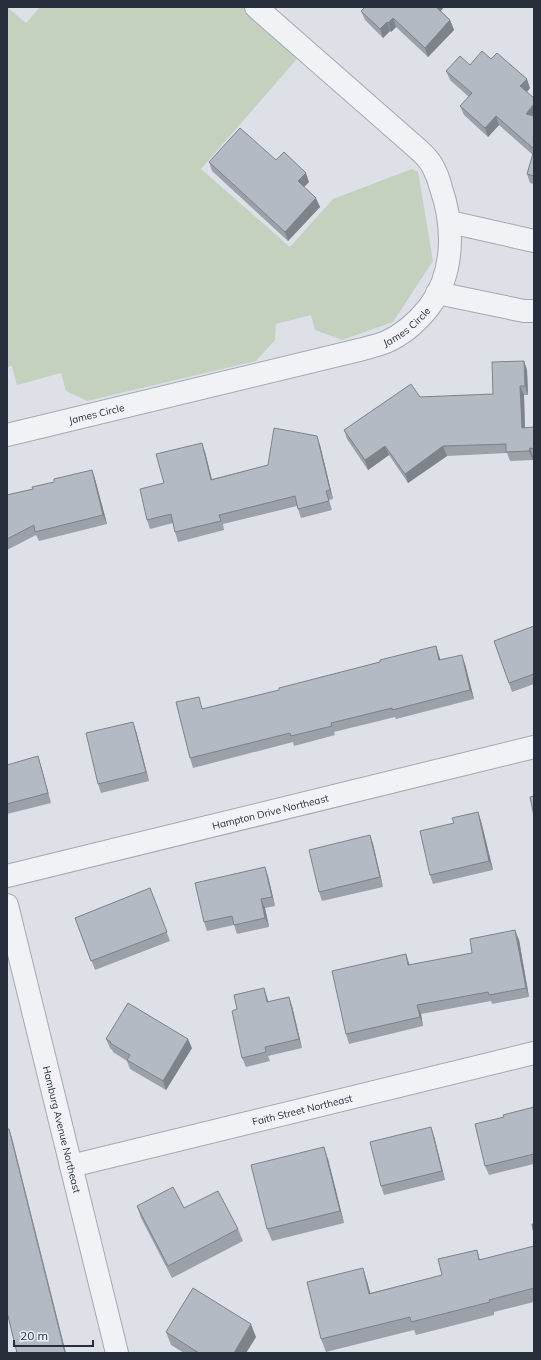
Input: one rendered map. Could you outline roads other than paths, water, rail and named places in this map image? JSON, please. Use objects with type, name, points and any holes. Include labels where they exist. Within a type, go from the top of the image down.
[{"type":"street","name":"James Circle","points":[[7,435],[363,349],[386,342],[402,332],[417,320],[429,307],[445,275],[449,255],[450,222],[446,203],[432,164],[420,151],[256,7]]},
{"type":"street","points":[[450,222],[534,241]]},
{"type":"street","points":[[437,293],[524,311],[534,311]]},
{"type":"street","name":"Hampton Drive Northeast","points":[[7,876],[534,747]]},
{"type":"street","name":"Hamburg Avenue Northeast","points":[[7,906],[118,1353]]},
{"type":"street","name":"Faith Street Northeast","points":[[71,1166],[534,1053]]}]
